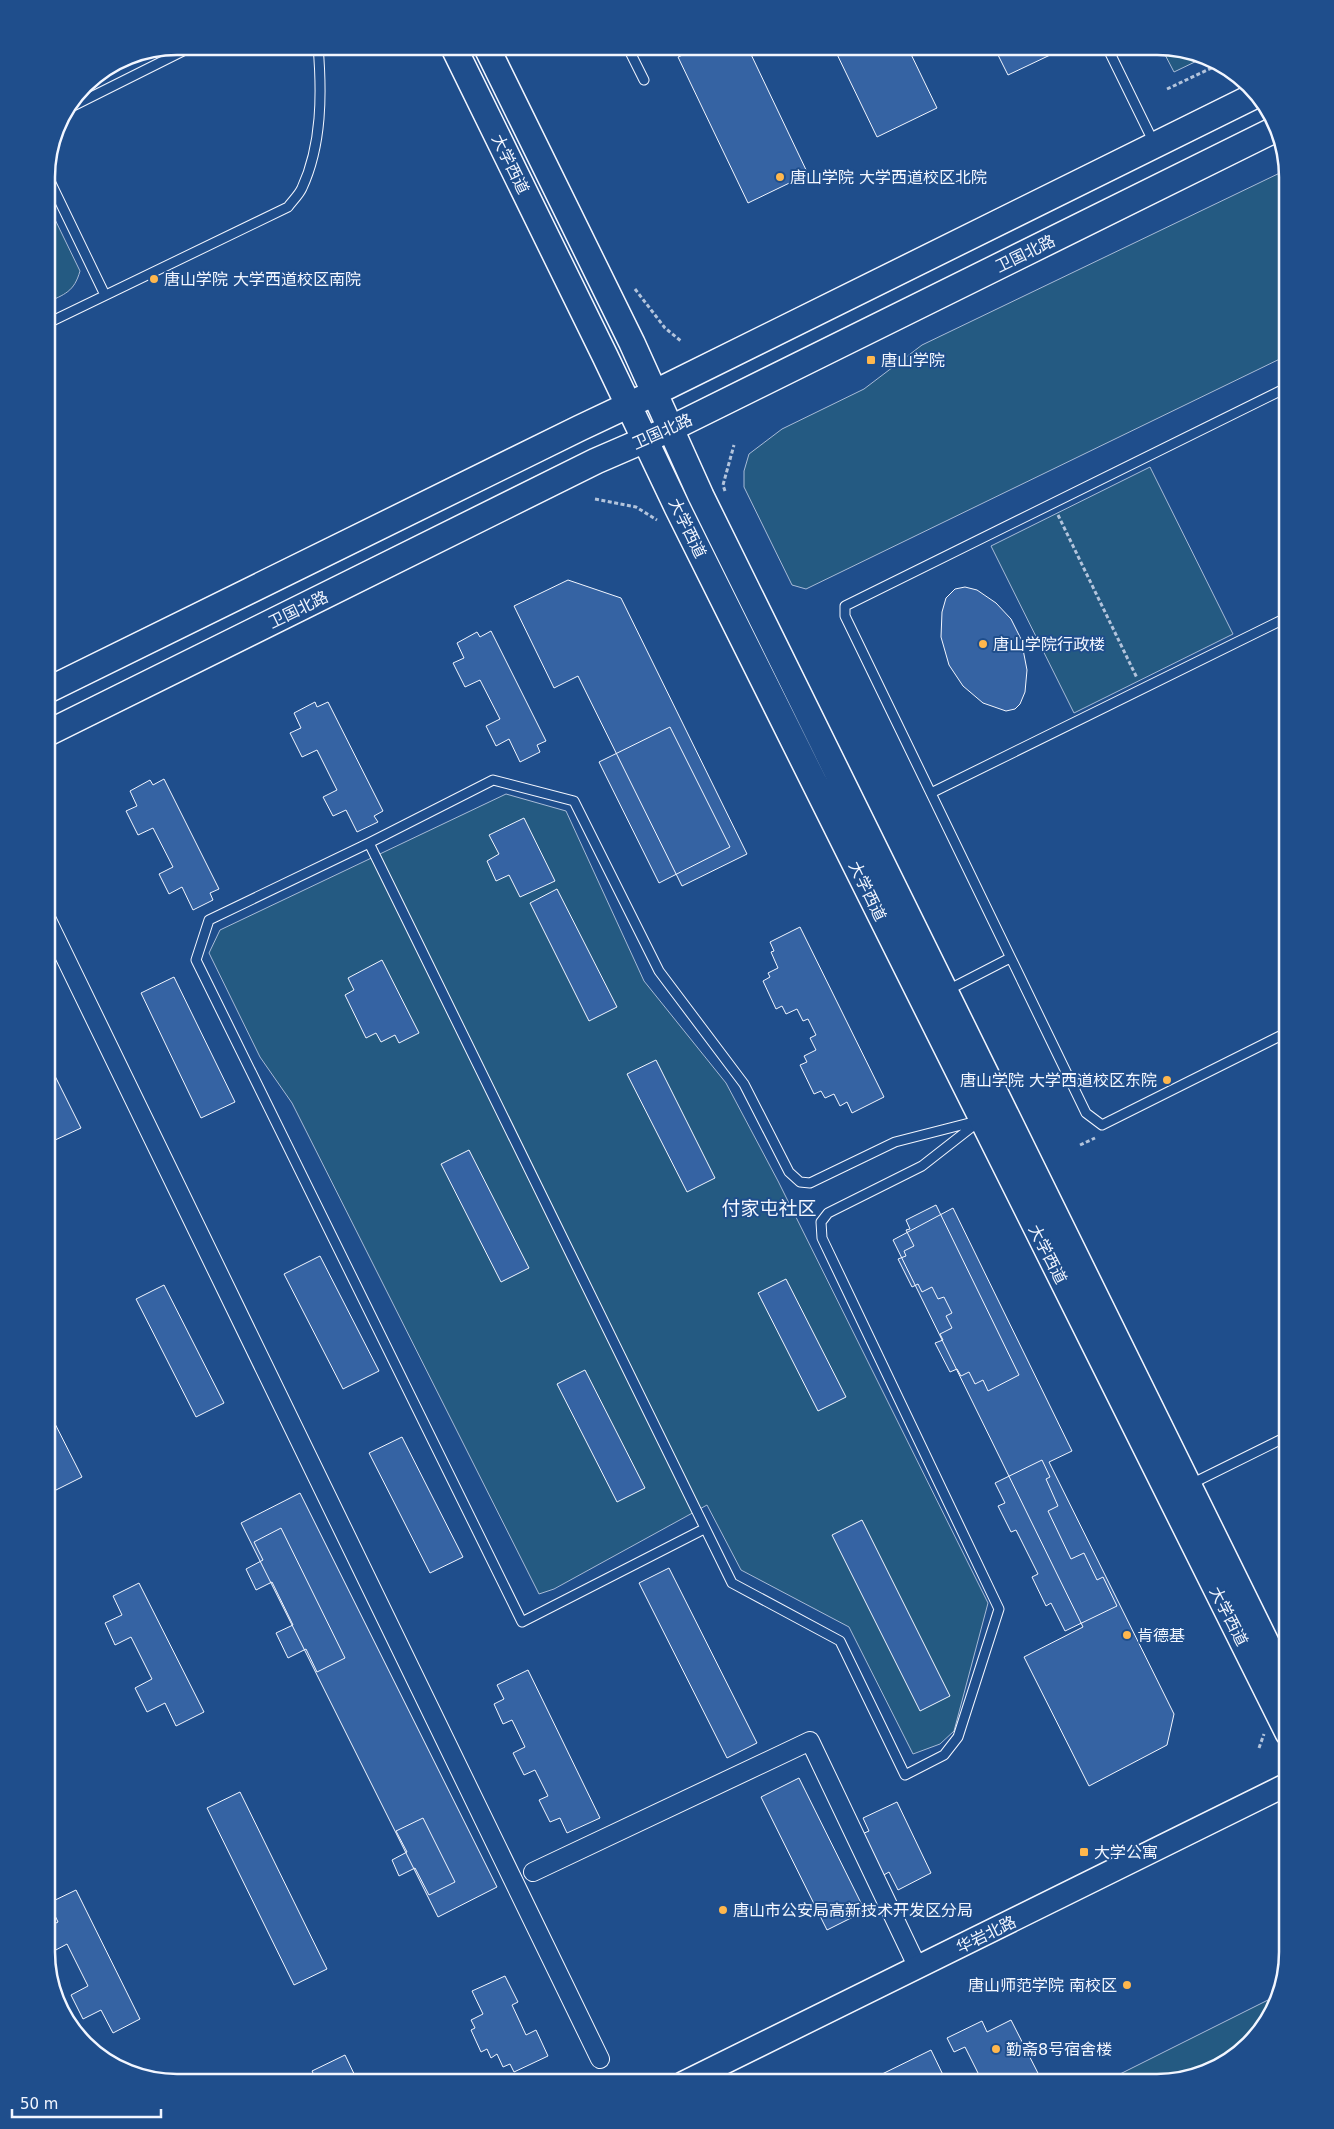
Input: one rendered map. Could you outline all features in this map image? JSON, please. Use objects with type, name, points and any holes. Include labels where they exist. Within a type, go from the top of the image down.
[{"type":"main road","name":"大学西道","points":[[457,55],[601,347],[644,440],[1279,1715]]},
{"type":"main road","name":"大学西道","points":[[490,55],[632,343],[700,496],[1279,1669]]},
{"type":"main road","points":[[55,687],[1250,98]]},
{"type":"main road","name":"卫国北路","points":[[55,730],[596,461],[670,429],[1270,132]]},
{"type":"street","points":[[55,937],[600,2059]]},
{"type":"street","points":[[533,1872],[810,1741],[918,1968]]},
{"type":"street","name":"华岩北路","points":[[701,2074],[1279,1788]]},
{"type":"lane","points":[[81,102],[175,55]]},
{"type":"lane","points":[[55,320],[288,207],[301,190],[316,146],[321,79],[319,55]]},
{"type":"lane","points":[[632,55],[644,80]]},
{"type":"lane","points":[[1111,55],[1154,144]]},
{"type":"lane","points":[[55,193],[105,295]]},
{"type":"lane","points":[[1279,391],[845,606],[845,616],[1086,1113],[1102,1124],[1279,1036]]},
{"type":"lane","points":[[931,793],[1279,621]]},
{"type":"lane","points":[[704,1529],[522,1622],[196,960],[209,920],[494,780],[574,801],[659,972],[744,1084],[789,1172],[800,1182],[810,1182],[895,1142],[982,1120]]},
{"type":"lane","points":[[369,843],[732,1584],[840,1641],[904,1775],[944,1755],[958,1737],[999,1609],[822,1238],[822,1222],[828,1214],[922,1166],[982,1120]]},
{"type":"lane","points":[[946,992],[1010,958]]},
{"type":"lane","points":[[1189,1485],[1279,1440]]},
{"type":"path","points":[[1167,89],[1211,68]]},
{"type":"path","points":[[635,289],[665,328],[681,341]]},
{"type":"path","points":[[723,485],[734,445]]},
{"type":"path","points":[[595,499],[636,507],[656,518]]},
{"type":"path","points":[[1052,503],[1142,689]]},
{"type":"shaded area","points":[[1165,55],[1196,61],[1174,72]]},
{"type":"shaded area","points":[[1279,173],[1279,359],[806,589],[792,585],[744,487],[744,471],[749,454],[782,429],[864,389],[922,345]]},
{"type":"shaded area","points":[[55,219],[80,271],[75,284],[64,294],[55,298]]},
{"type":"shaded area","points":[[1150,467],[1233,634],[1074,713],[991,546]]},
{"type":"shaded area","points":[[506,794],[566,811],[644,981],[726,1083],[778,1181],[988,1603],[954,1731],[940,1744],[913,1754],[849,1627],[741,1570],[707,1505],[554,1589],[539,1594],[292,1103],[260,1057],[209,953],[220,930]]},
{"type":"shaded area","points":[[1269,1999],[1263,2013],[1243,2038],[1225,2053],[1211,2061],[1196,2068],[1180,2072],[1120,2074]]},
{"type":"building","points":[[683,55],[751,55],[808,174],[748,203],[678,57]]},
{"type":"building","points":[[837,55],[911,55],[937,108],[877,137]]},
{"type":"building","points":[[998,55],[1050,55],[1008,75]]},
{"type":"building","points":[[568,580],[621,598],[747,854],[682,886],[578,676],[554,688],[514,606]]},
{"type":"building","name":"唐山学院行政楼","points":[[965,587],[977,590],[996,603],[1011,619],[1021,639],[1027,670],[1025,692],[1020,704],[1015,709],[1006,711],[983,703],[963,686],[949,665],[941,637],[942,612],[946,598],[955,589]]},
{"type":"building","points":[[491,631],[546,741],[537,745],[540,752],[520,762],[509,739],[496,746],[486,726],[500,719],[480,680],[465,687],[453,663],[464,658],[457,643],[477,632],[480,637]]},
{"type":"building","points":[[315,702],[317,707],[328,702],[383,811],[374,816],[378,822],[357,832],[346,810],[333,816],[323,797],[337,790],[317,750],[302,757],[290,733],[301,728],[294,713]]},
{"type":"building","points":[[670,727],[730,847],[659,883],[599,762]]},
{"type":"building","points":[[164,779],[219,889],[210,893],[213,900],[193,910],[182,887],[169,894],[159,874],[173,867],[153,828],[138,835],[126,811],[137,806],[130,791],[150,780],[153,785]]},
{"type":"building","points":[[524,818],[555,881],[520,897],[509,875],[496,881],[487,861],[499,854],[489,835]]},
{"type":"building","points":[[557,889],[617,1007],[589,1021],[530,903]]},
{"type":"building","points":[[800,927],[884,1097],[852,1113],[847,1102],[840,1106],[834,1094],[825,1098],[821,1091],[814,1094],[800,1065],[807,1062],[804,1056],[816,1050],[810,1038],[816,1035],[808,1019],[803,1021],[797,1009],[786,1014],[782,1006],[776,1009],[763,981],[770,977],[768,973],[778,968],[771,952],[774,951],[770,942]]},
{"type":"building","points":[[382,960],[419,1033],[399,1043],[395,1035],[381,1042],[376,1033],[366,1038],[345,995],[354,990],[348,978]]},
{"type":"building","points":[[174,977],[235,1102],[201,1118],[141,993]]},
{"type":"building","points":[[656,1060],[715,1178],[687,1192],[627,1074]]},
{"type":"building","points":[[55,1076],[81,1128],[55,1140]]},
{"type":"building","points":[[469,1150],[529,1268],[501,1282],[441,1164]]},
{"type":"building","points":[[936,1205],[1019,1375],[988,1391],[983,1380],[975,1384],[969,1372],[961,1376],[957,1369],[950,1372],[935,1343],[943,1340],[940,1334],[952,1328],[946,1316],[952,1313],[944,1297],[938,1299],[932,1287],[922,1292],[918,1284],[912,1287],[898,1259],[906,1256],[904,1251],[914,1246],[906,1230],[910,1229],[906,1220]]},
{"type":"building","points":[[953,1208],[1072,1451],[1049,1462],[1174,1714],[1167,1745],[1089,1786],[1024,1657],[1083,1627],[893,1240]]},
{"type":"building","points":[[320,1256],[379,1371],[343,1389],[284,1274]]},
{"type":"building","points":[[786,1279],[846,1397],[818,1411],[758,1293]]},
{"type":"building","points":[[164,1285],[224,1403],[196,1417],[136,1299]]},
{"type":"building","points":[[585,1370],[645,1488],[617,1502],[557,1384]]},
{"type":"building","points":[[55,1424],[82,1477],[55,1490]]},
{"type":"building","points":[[402,1437],[463,1557],[430,1573],[369,1453]]},
{"type":"building","points":[[1042,1460],[1050,1477],[1046,1479],[1058,1506],[1048,1511],[1071,1559],[1084,1553],[1097,1580],[1103,1577],[1117,1606],[1065,1631],[1051,1603],[1046,1606],[1032,1577],[1038,1574],[1016,1530],[1011,1532],[998,1506],[1005,1503],[995,1483]]},
{"type":"building","points":[[300,1493],[497,1887],[438,1917],[241,1523]]},
{"type":"building","points":[[862,1520],[950,1696],[920,1711],[832,1535]]},
{"type":"building","points":[[281,1528],[345,1658],[317,1672],[306,1649],[288,1658],[276,1633],[293,1625],[272,1582],[256,1590],[246,1569],[263,1560],[254,1542]]},
{"type":"building","points":[[669,1568],[757,1743],[727,1758],[639,1583]]},
{"type":"building","points":[[139,1583],[204,1712],[176,1726],[165,1703],[147,1712],[135,1688],[152,1679],[131,1637],[115,1645],[105,1623],[122,1615],[113,1596]]},
{"type":"building","points":[[528,1670],[600,1818],[567,1833],[560,1818],[550,1822],[539,1800],[548,1796],[535,1770],[524,1775],[513,1753],[525,1747],[512,1720],[503,1724],[494,1704],[504,1699],[497,1685]]},
{"type":"building","points":[[799,1778],[865,1911],[827,1930],[761,1797]]},
{"type":"building","points":[[240,1792],[327,1969],[294,1985],[207,1808]]},
{"type":"building","points":[[897,1802],[931,1873],[898,1890],[889,1872],[882,1876],[862,1834],[869,1831],[863,1818]]},
{"type":"building","points":[[423,1818],[455,1882],[429,1895],[415,1868],[399,1876],[392,1860],[407,1852],[396,1831]]},
{"type":"building","points":[[76,1890],[140,2019],[113,2033],[101,2010],[83,2019],[71,1995],[88,1986],[67,1944],[55,1950],[55,1924],[58,1922],[55,1916],[55,1900]]},
{"type":"building","points":[[505,1976],[518,2002],[512,2005],[526,2035],[536,2030],[548,2056],[514,2072],[510,2064],[503,2067],[497,2054],[491,2058],[487,2049],[481,2052],[471,2030],[475,2028],[471,2020],[483,2014],[472,1991]]},
{"type":"building","name":"勤斋8号宿舍楼","points":[[1011,2020],[1038,2074],[978,2074],[965,2047],[954,2052],[947,2038],[982,2021],[987,2032]]},
{"type":"building","points":[[931,2050],[943,2074],[882,2074]]},
{"type":"building","points":[[345,2055],[354,2074],[314,2074],[312,2071]]},
{"type":"place","name":"唐山学院 大学西道校区北院","points":[[780,177]]},
{"type":"place","name":"唐山学院 大学西道校区南院","points":[[154,279]]},
{"type":"place","name":"唐山学院","points":[[871,360]]},
{"type":"place","name":"唐山学院行政楼","points":[[983,644]]},
{"type":"place","name":"唐山学院 大学西道校区东院","points":[[1167,1080]]},
{"type":"place","name":"肯德基","points":[[1127,1635]]},
{"type":"place","name":"大学公寓","points":[[1084,1852]]},
{"type":"place","name":"唐山市公安局高新技术开发区分局","points":[[723,1910]]},
{"type":"place","name":"唐山师范学院 南校区","points":[[1127,1985]]},
{"type":"place","name":"勤斋8号宿舍楼","points":[[996,2049]]},
{"type":"district","name":"付家屯社区","points":[[769,1208]]}]
